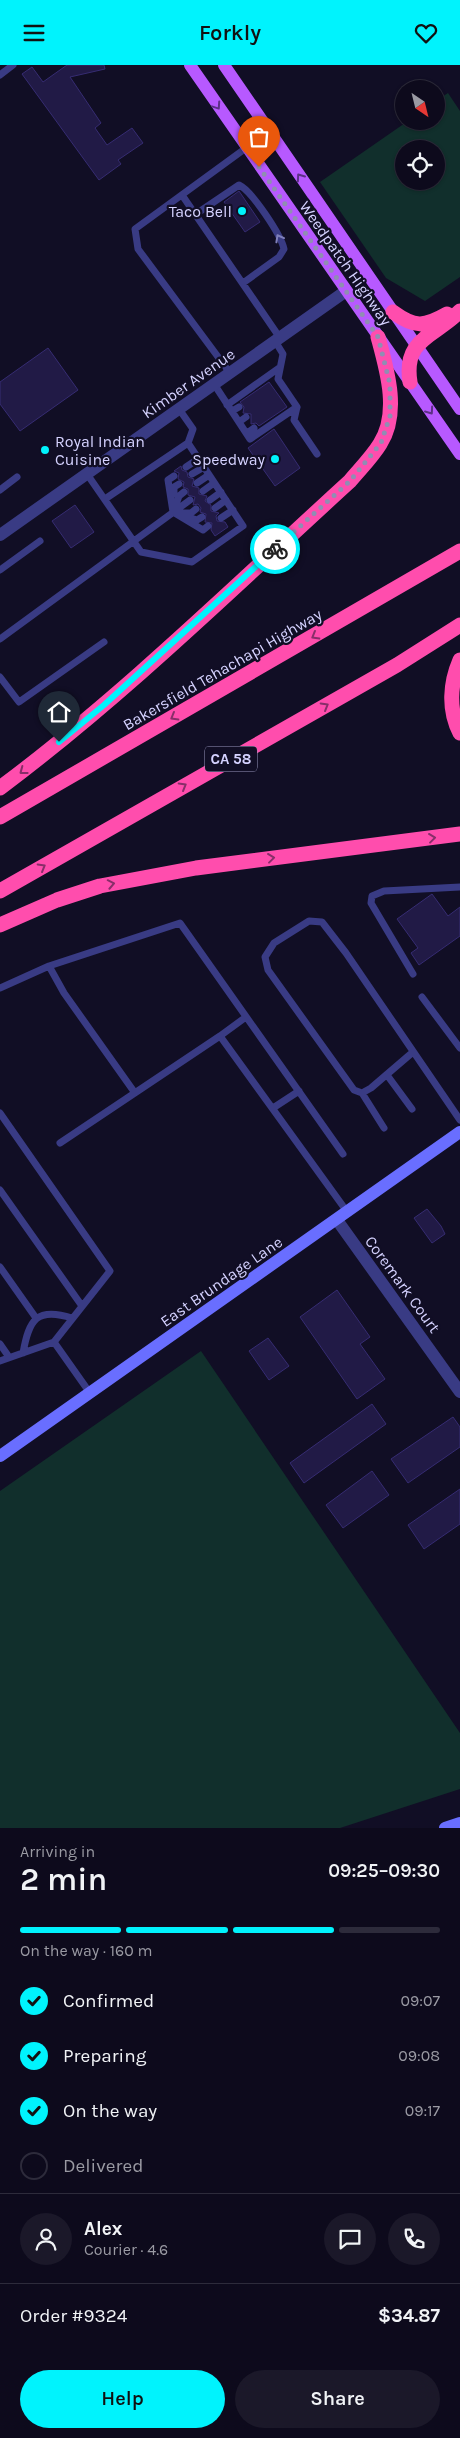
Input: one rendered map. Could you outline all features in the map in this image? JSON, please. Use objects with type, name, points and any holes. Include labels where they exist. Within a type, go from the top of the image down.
[{"type":"highway","points":[[393,313],[404,321],[421,325],[460,309]]},
{"type":"highway","points":[[410,382],[409,359],[416,347],[460,309]]},
{"type":"highway","points":[[0,788],[44,755],[104,705],[350,481],[381,443],[390,416],[390,384],[378,337]]},
{"type":"highway","points":[[357,611],[460,540]]},
{"type":"highway","name":"Bakersfield Tehachapi Highway","points":[[0,817],[460,551]]},
{"type":"highway","name":"CA 58","points":[[0,891],[388,669],[460,625]]},
{"type":"highway","points":[[460,660],[452,683],[452,700],[454,716],[460,733]]},
{"type":"highway","points":[[0,925],[57,900],[100,885],[196,868],[460,834]]},
{"type":"main road","name":"Weedpatch Highway","points":[[190,65],[460,454]]},
{"type":"main road","name":"Weedpatch Highway","points":[[224,65],[460,409]]},
{"type":"main road","name":"East Brundage Lane","points":[[0,1456],[348,1213],[460,1132]]},
{"type":"main road","points":[[445,1828],[460,1823]]},
{"type":"street","name":"Kimber Avenue","points":[[0,535],[346,291]]},
{"type":"street","name":"Coremark Court","points":[[337,1220],[460,1392]]},
{"type":"lane","points":[[0,75],[13,65]]},
{"type":"lane","points":[[230,373],[138,249],[135,229],[246,148]]},
{"type":"lane","points":[[196,214],[239,185],[248,191],[263,212],[280,238],[284,249],[279,257],[243,283]]},
{"type":"lane","points":[[182,195],[243,283],[277,339],[283,354],[278,379],[295,404],[294,420],[317,454]]},
{"type":"lane","points":[[227,405],[279,368]]},
{"type":"lane","points":[[271,384],[278,379]]},
{"type":"lane","points":[[214,384],[250,439],[295,404]]},
{"type":"lane","points":[[278,395],[286,390]]},
{"type":"lane","points":[[286,406],[295,404]]},
{"type":"lane","points":[[232,411],[239,407]]},
{"type":"lane","points":[[105,499],[188,443],[193,429],[179,409]]},
{"type":"lane","points":[[239,422],[246,417]]},
{"type":"lane","points":[[247,433],[254,428]]},
{"type":"lane","points":[[87,474],[141,551],[192,562],[243,526],[188,443]]},
{"type":"lane","points":[[186,467],[198,459]]},
{"type":"lane","points":[[192,474],[204,467]]},
{"type":"lane","points":[[197,483],[209,475]]},
{"type":"lane","points":[[173,512],[168,480],[174,476]]},
{"type":"lane","points":[[0,490],[17,477]]},
{"type":"lane","points":[[203,491],[214,483]]},
{"type":"lane","points":[[173,512],[174,487],[179,484]]},
{"type":"lane","points":[[173,512],[179,496],[184,492]]},
{"type":"lane","points":[[210,500],[221,492]]},
{"type":"lane","points":[[0,639],[190,500]]},
{"type":"lane","points":[[215,508],[226,500]]},
{"type":"lane","points":[[173,512],[191,513],[196,509]]},
{"type":"lane","points":[[221,517],[232,510]]},
{"type":"lane","points":[[173,512],[197,520],[202,517]]},
{"type":"lane","points":[[173,512],[203,530],[208,526]]},
{"type":"lane","points":[[0,570],[40,541]]},
{"type":"lane","points":[[0,677],[19,702],[104,642]]},
{"type":"lane","points":[[413,974],[370,903],[372,895],[384,891],[460,887]]},
{"type":"lane","points":[[384,1129],[362,1093],[354,1090],[268,970],[265,957],[274,943],[309,921],[322,922],[460,1120]]},
{"type":"lane","points":[[0,988],[49,966],[180,923],[344,1154]]},
{"type":"lane","points":[[49,966],[64,993],[136,1093]]},
{"type":"lane","points":[[422,997],[460,1048]]},
{"type":"lane","points":[[60,1143],[246,1017]]},
{"type":"lane","points":[[220,1036],[348,1213]]},
{"type":"lane","points":[[362,1093],[413,1051]]},
{"type":"lane","points":[[386,1075],[412,1109]]},
{"type":"lane","points":[[273,1108],[299,1091]]},
{"type":"lane","points":[[0,1113],[110,1271],[54,1342],[0,1361]]},
{"type":"lane","points":[[0,1189],[82,1306]]},
{"type":"lane","points":[[0,1267],[36,1318]]},
{"type":"lane","points":[[24,1353],[27,1330],[40,1315],[58,1313],[72,1318]]},
{"type":"lane","points":[[54,1342],[90,1393]]},
{"type":"lane","points":[[0,1344],[10,1357]]},
{"type":"green space","points":[[448,93],[460,111],[460,277],[425,301],[386,278],[320,182],[395,130],[445,130],[445,95]]},
{"type":"green space","points":[[201,1351],[460,1733],[460,1789],[340,1828],[0,1828],[0,1491]]},
{"type":"building","points":[[67,65],[104,65],[105,69],[70,77],[101,123],[95,128],[107,145],[132,128],[143,143],[118,160],[121,164],[99,180],[22,74],[32,67],[43,82]]},
{"type":"building","points":[[239,191],[260,222],[245,232],[224,202]]},
{"type":"building","points":[[48,348],[78,390],[20,431],[0,404],[0,382]]},
{"type":"building","points":[[269,382],[287,407],[259,426],[256,423],[251,424],[251,414],[243,413],[244,407],[240,402]]},
{"type":"building","points":[[274,429],[300,468],[275,486],[248,448]]},
{"type":"building","points":[[181,466],[182,470],[187,472],[188,477],[194,479],[192,486],[199,488],[199,494],[207,496],[205,501],[211,505],[211,511],[219,513],[216,516],[217,521],[225,522],[228,527],[215,536],[211,530],[212,523],[205,522],[206,514],[200,512],[201,508],[198,504],[193,505],[195,497],[188,495],[188,489],[183,487],[184,482],[178,479],[179,473],[174,471]]},
{"type":"building","points":[[75,505],[94,532],[71,548],[52,521]]},
{"type":"building","points":[[432,894],[448,916],[460,907],[460,936],[419,965],[411,953],[418,948],[397,919]]},
{"type":"building","points":[[427,1209],[445,1234],[432,1243],[414,1218]]},
{"type":"building","points":[[337,1290],[370,1337],[360,1344],[385,1379],[357,1399],[300,1317]]},
{"type":"building","points":[[268,1338],[289,1366],[269,1380],[249,1351]]},
{"type":"building","points":[[372,1404],[386,1424],[304,1483],[290,1463]]},
{"type":"building","points":[[453,1417],[460,1427],[460,1447],[408,1483],[391,1459]]},
{"type":"building","points":[[372,1471],[389,1495],[343,1528],[326,1505]]},
{"type":"building","points":[[460,1489],[460,1524],[424,1549],[408,1525]]},
{"type":"way so far","points":[[259,167],[378,337],[390,384],[390,416],[381,443],[350,481],[275,549]]},
{"type":"place","name":"Taco Bell","points":[[242,211]]},
{"type":"place","name":"Royal Indian Cuisine","points":[[45,450]]},
{"type":"place","name":"Speedway","points":[[275,459]]},
{"type":"route","points":[[59,742],[104,705],[275,549]]}]
